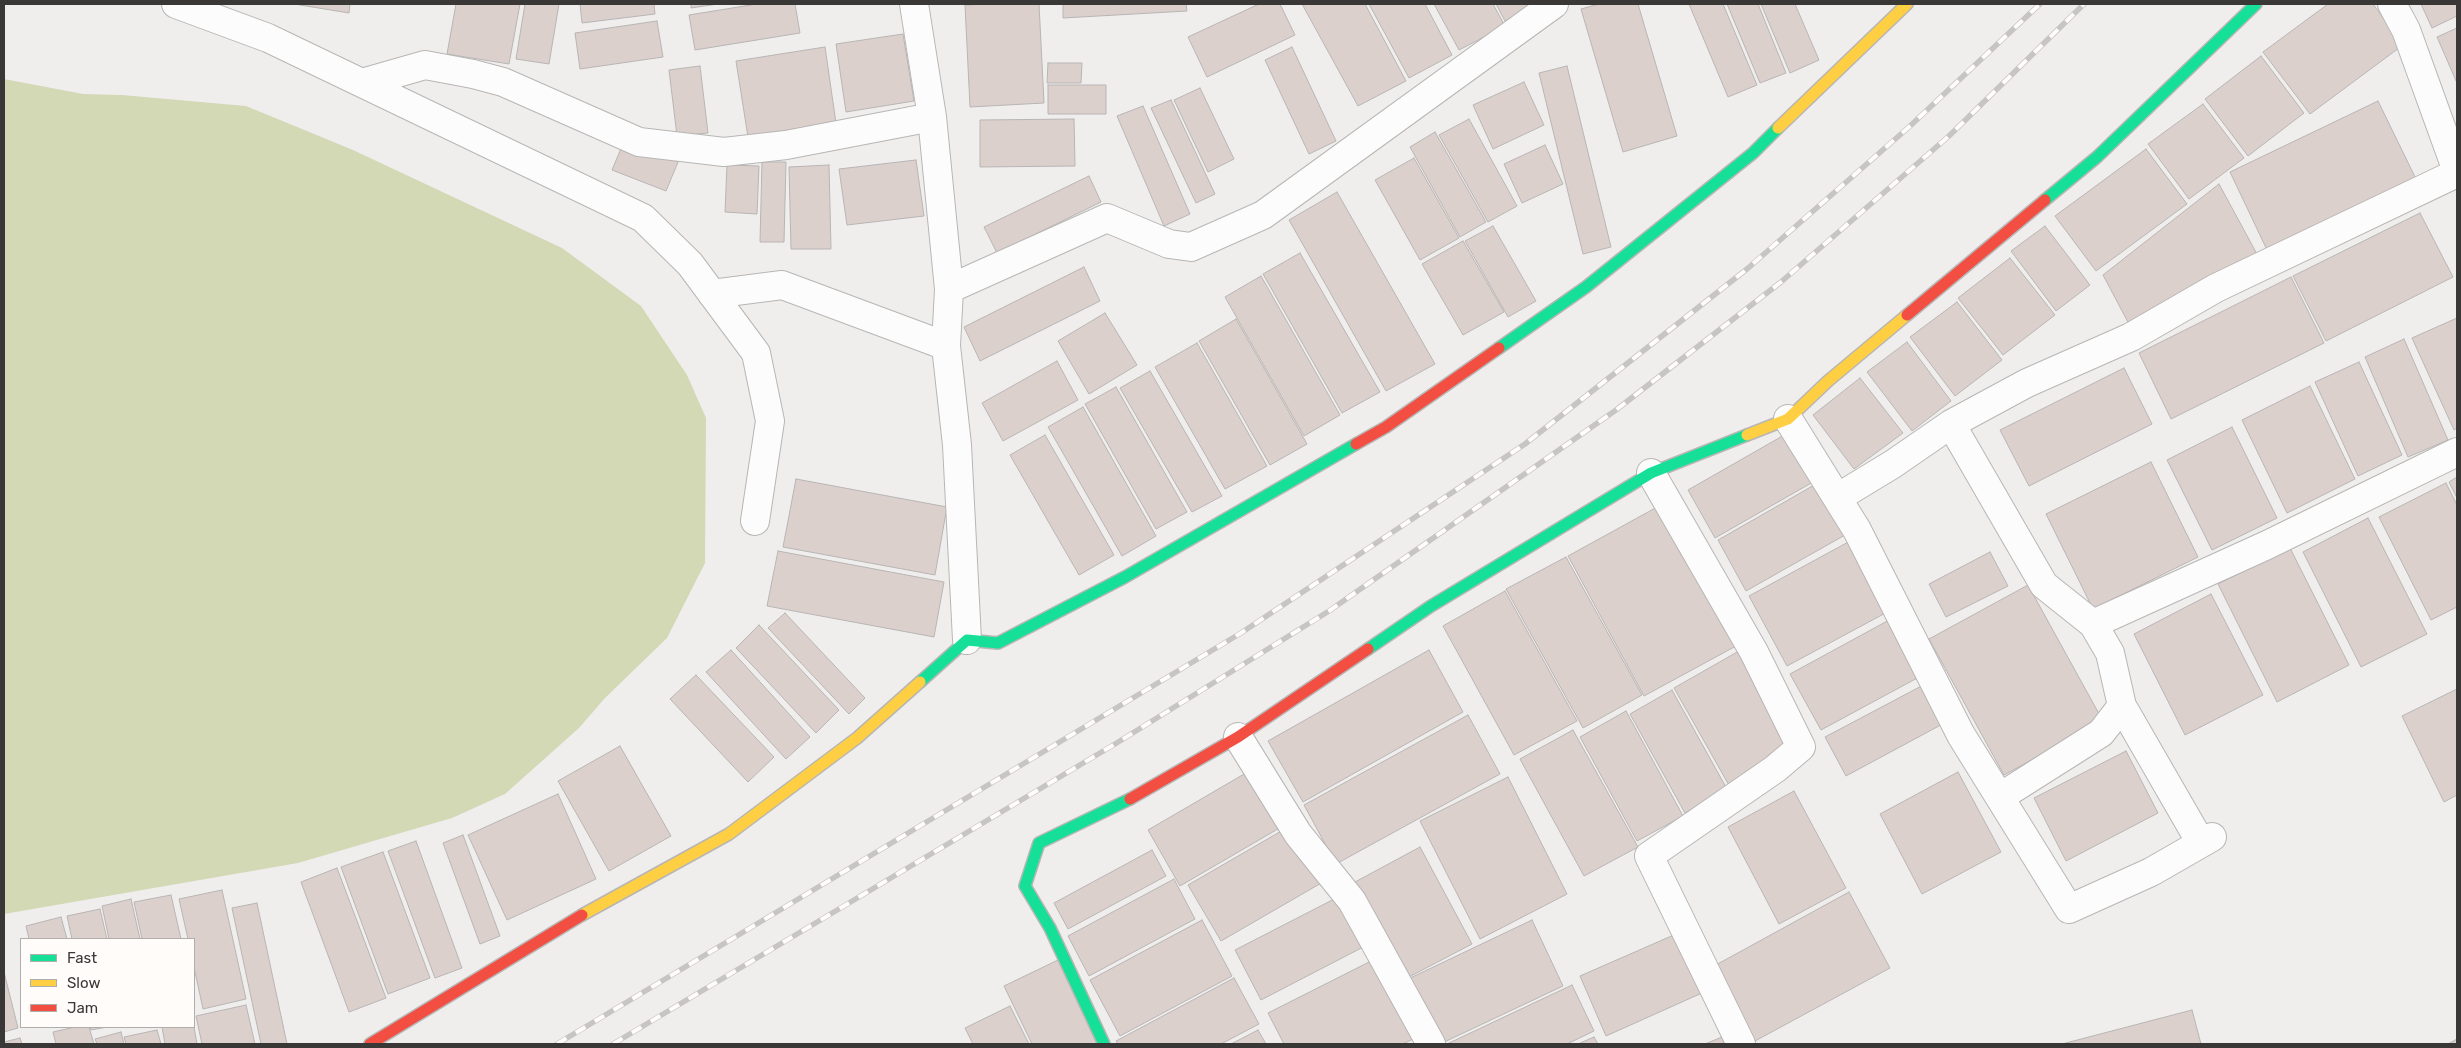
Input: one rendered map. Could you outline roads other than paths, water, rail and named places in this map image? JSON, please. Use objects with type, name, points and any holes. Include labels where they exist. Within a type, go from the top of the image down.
[{"type":"street","points":[[176,4],[268,38],[643,218],[690,264],[756,352],[770,421],[755,521]]},
{"type":"street","points":[[914,4],[932,117],[949,288],[946,346],[957,445],[967,640]]},
{"type":"street","points":[[949,288],[1107,218],[1169,244],[1191,247],[1263,215],[1554,4]]},
{"type":"street","points":[[370,1044],[559,928],[729,834],[857,738],[967,640],[998,643],[1125,577],[1386,427],[1586,287],[1745,159],[1907,4]]},
{"type":"street","points":[[1104,1044],[1050,928],[1025,886],[1039,843],[1133,797],[1238,737],[1431,606],[1651,473],[1788,419],[1828,381],[2097,157],[2256,4]]},
{"type":"street","points":[[1837,498],[1893,464],[1951,424],[2027,383],[2131,337],[2216,288],[2457,172],[2406,30],[2392,4]]},
{"type":"street","points":[[362,83],[425,65],[473,74],[502,82],[639,142],[724,152],[786,144],[932,117]]},
{"type":"street","points":[[712,294],[782,285],[946,346]]},
{"type":"street","points":[[1788,419],[1857,530],[1961,735],[2069,909],[2151,872],[2206,840],[2122,706],[2110,654],[2093,624],[2044,585],[1951,424]]},
{"type":"street","points":[[2093,624],[2276,540],[2457,452]]},
{"type":"street","points":[[1651,473],[1754,652],[1801,747],[1775,769],[1649,856],[1741,1044]]},
{"type":"street","points":[[2000,797],[2100,733],[2122,706]]},
{"type":"street","points":[[1238,737],[1298,834],[1352,901],[1431,1044]]},
{"type":"railway","points":[[557,1044],[1241,633],[1525,444],[1747,269],[1909,127],[2040,4]]},
{"type":"railway","points":[[613,1044],[1115,744],[1329,611],[1616,410],[1781,282],[1949,136],[2084,4]]}]
